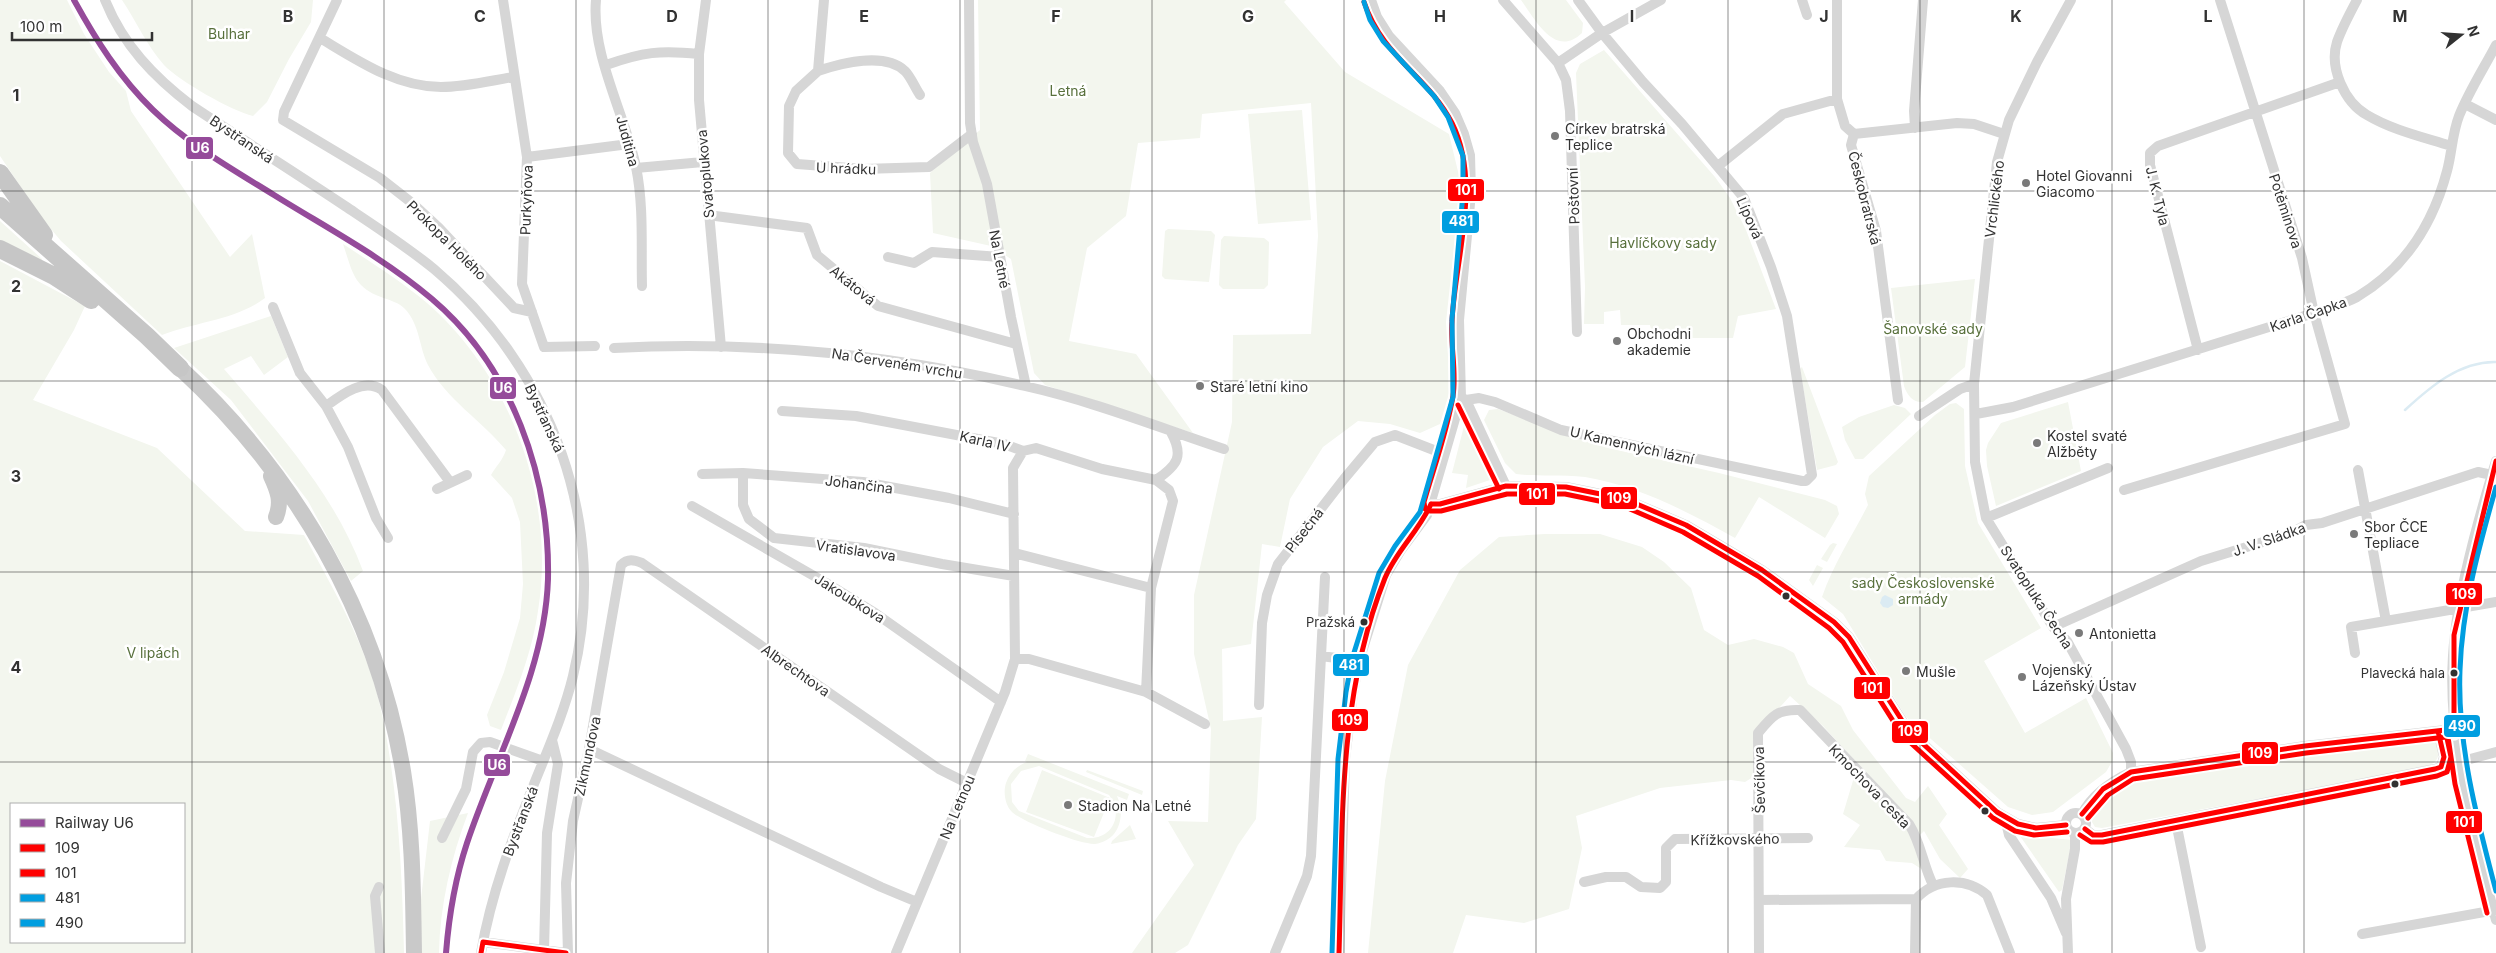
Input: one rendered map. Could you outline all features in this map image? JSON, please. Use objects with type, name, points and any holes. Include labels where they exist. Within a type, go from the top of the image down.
[{"type":"highway","points":[[0,173],[70,269]]},
{"type":"highway","points":[[0,206],[180,368]]},
{"type":"highway","points":[[0,249],[76,290],[146,339]]},
{"type":"main road","points":[[180,368],[218,404],[255,445],[293,497],[321,541],[361,624],[378,670],[396,731],[407,797],[412,851],[414,953]]},
{"type":"main road","points":[[255,445],[278,491],[280,506],[276,517]]},
{"type":"street","name":"Bystřanská","points":[[105,0],[120,30],[148,69],[176,93],[270,158],[407,248],[454,287],[488,324],[514,357],[544,410],[567,468],[583,542],[586,580],[583,627],[572,680],[552,740],[500,876],[481,953]]},
{"type":"street","points":[[337,0],[320,38],[379,72],[406,82],[438,87],[513,77]]},
{"type":"street","name":"Purkyňova","points":[[503,0],[513,77],[527,157],[522,284],[544,346],[595,346]]},
{"type":"street","name":"Juditina","points":[[596,0],[597,32],[636,168],[640,207],[642,286]]},
{"type":"street","name":"Svatoplukova","points":[[706,0],[699,54],[699,100],[720,347]]},
{"type":"street","points":[[824,0],[818,71],[847,62],[891,62],[906,72],[920,95]]},
{"type":"street","name":"Na Letné","points":[[969,0],[972,134],[987,184],[1016,344],[1026,386]]},
{"type":"street","points":[[1339,953],[1345,759],[1359,661],[1386,575],[1401,550],[1427,515],[1444,454],[1463,399],[1459,320],[1471,200],[1470,155],[1464,134],[1451,107],[1440,91],[1383,28],[1371,0]]},
{"type":"street","name":"Poštovní","points":[[1503,0],[1558,63],[1566,80],[1570,111],[1577,332]]},
{"type":"street","name":"Lípová","points":[[1578,0],[1602,33],[1744,198],[1771,267],[1787,316],[1813,470],[1810,479],[1802,481]]},
{"type":"street","points":[[1558,63],[1602,33],[1661,0]]},
{"type":"street","points":[[1802,0],[1807,15]]},
{"type":"street","name":"Českobratrská","points":[[1837,0],[1837,99],[1845,126],[1854,134],[1851,145],[1876,232],[1898,400]]},
{"type":"street","points":[[1915,128],[1914,111],[1923,0]]},
{"type":"street","name":"Vrchlického","points":[[1976,414],[1974,384],[1997,162],[2004,134],[2037,62],[2071,0]]},
{"type":"street","name":"Potěminova","points":[[2124,490],[2345,424],[2314,314],[2302,258],[2220,0]]},
{"type":"street","points":[[2357,0],[2337,43],[2336,69],[2346,94],[2366,115],[2397,128],[2451,146]]},
{"type":"street","name":"Prokopa Holého","points":[[320,38],[284,112],[283,120],[380,178],[439,228],[514,308],[532,312]]},
{"type":"street","name":"Karla Čapka","points":[[1976,414],[2013,407],[2314,314],[2355,298],[2389,274],[2419,238],[2435,208],[2448,170],[2451,146],[2465,104],[2496,45]]},
{"type":"street","points":[[606,65],[654,51],[699,54]]},
{"type":"street","name":"U hrádku","points":[[818,71],[796,91],[789,106],[788,153],[797,164],[863,170],[929,167],[972,134]]},
{"type":"street","name":"J. K. Tyla","points":[[2198,350],[2150,165],[2150,153],[2158,146],[2340,82]]},
{"type":"street","points":[[1718,166],[1784,114],[1837,99]]},
{"type":"street","points":[[2465,104],[2496,120]]},
{"type":"street","points":[[1854,134],[1964,123],[2004,134]]},
{"type":"street","points":[[527,157],[630,144]]},
{"type":"street","points":[[636,168],[703,162]]},
{"type":"street","name":"Akátová","points":[[708,215],[807,228],[816,255],[878,306],[1016,344]]},
{"type":"street","points":[[888,258],[914,263],[932,252],[1000,258]]},
{"type":"street","points":[[273,307],[300,373],[326,406],[348,448],[376,518],[388,538]]},
{"type":"street","name":"Na Červeném vrchu","points":[[614,348],[720,347],[827,352],[881,358],[1026,386],[1224,449]]},
{"type":"street","points":[[326,406],[364,384],[376,386],[382,390],[450,482]]},
{"type":"street","points":[[1919,416],[1960,389],[1974,384]]},
{"type":"street","name":"U Kamenných lázní","points":[[1463,399],[1479,398],[1495,402],[1561,430],[1802,481]]},
{"type":"street","points":[[1463,399],[1506,486]]},
{"type":"street","name":"Karla IV","points":[[782,411],[856,416],[1004,444],[1023,451],[1036,448],[1102,469],[1156,480]]},
{"type":"street","name":"Svatopluka Čecha","points":[[1976,414],[1974,462],[1986,518],[2053,627],[2066,641],[2121,741],[2130,762],[2130,772]]},
{"type":"street","points":[[1146,692],[1151,588],[1173,501],[1169,490],[1156,480],[1175,465],[1179,452],[1171,432]]},
{"type":"street","name":"Písečná","points":[[1258,705],[1262,623],[1267,595],[1278,564],[1375,442],[1395,435],[1444,454]]},
{"type":"street","name":"Na Letnou","points":[[896,953],[1001,702],[1015,659],[1013,468],[1023,451]]},
{"type":"street","points":[[2362,934],[2495,914],[2459,764],[2454,729],[2454,635],[2496,462]]},
{"type":"street","points":[[1986,518],[2108,468]]},
{"type":"street","points":[[2358,470],[2386,621]]},
{"type":"street","name":"J. V. Sládka","points":[[2053,627],[2201,561],[2288,534],[2306,525],[2322,523],[2478,472],[2492,475]]},
{"type":"street","name":"Johančina","points":[[702,474],[743,473],[863,482],[949,498],[1014,514]]},
{"type":"street","name":"Vratislavova","points":[[743,473],[743,505],[749,519],[774,538],[864,548],[1014,576]]},
{"type":"street","points":[[437,489],[467,475]]},
{"type":"street","points":[[1431,504],[1440,504],[1506,486],[1566,488],[1625,499],[1686,525],[1762,570],[1834,622],[1849,637],[1908,730],[2005,818],[2018,824],[2036,828],[2066,825]]},
{"type":"street","name":"Jakoubkova","points":[[692,506],[844,594],[1001,702]]},
{"type":"street","points":[[1014,553],[1151,588]]},
{"type":"street","name":"Albrechtova","points":[[625,561],[634,560],[642,563],[939,769],[967,783]]},
{"type":"street","name":"Zikmundova","points":[[567,953],[566,883],[574,821],[589,749],[621,565],[625,561]]},
{"type":"street","points":[[1275,953],[1307,876],[1310,863],[1325,577]]},
{"type":"street","points":[[2355,653],[2351,628],[2496,602]]},
{"type":"street","points":[[1321,656],[1359,661]]},
{"type":"street","points":[[1015,659],[1029,659],[1146,692],[1205,724]]},
{"type":"street","name":"Ševčíkova","points":[[1759,953],[1760,838],[1758,733],[1771,718],[1784,710]]},
{"type":"street","name":"Kmochova cesta","points":[[1784,710],[1800,710],[1909,824],[1916,835],[1924,866],[1933,884]]},
{"type":"street","points":[[2082,814],[2096,796],[2114,780],[2130,772],[2305,746],[2454,729]]},
{"type":"street","points":[[2438,731],[2444,757],[2441,767]]},
{"type":"street","points":[[549,951],[547,833],[558,764],[552,740]]},
{"type":"street","points":[[442,838],[466,789],[473,752],[477,746],[490,742],[543,761]]},
{"type":"street","points":[[589,749],[881,887],[917,902]]},
{"type":"street","points":[[2066,825],[2068,829],[2093,835],[2102,835],[2176,822],[2459,764],[2496,752]]},
{"type":"street","points":[[2066,825],[2071,814],[2082,814]]},
{"type":"street","points":[[2068,953],[2066,899],[2075,849],[2080,831],[2086,819],[2082,814]]},
{"type":"street","points":[[2005,818],[2009,835],[2051,898],[2066,933]]},
{"type":"street","points":[[2176,822],[2201,947]]},
{"type":"street","name":"Křížkovského","points":[[1584,882],[1626,877],[1641,887],[1660,888],[1666,882],[1666,848],[1675,840],[1808,838]]},
{"type":"street","points":[[1759,900],[1916,899],[1933,884],[1942,882],[1970,885],[1980,889],[1987,896],[2010,953]]},
{"type":"street","points":[[379,887],[374,896],[380,953]]},
{"type":"street","points":[[1915,953],[1916,899]]},
{"type":"street","points":[[483,942],[567,953]]},
{"type":"green space","points":[[0,0],[67,0],[84,34],[109,72],[126,91],[131,111],[230,257],[252,234],[265,298],[228,316],[162,335],[61,241],[41,217],[0,156]]},
{"type":"green space","name":"Bulhar","points":[[122,0],[313,0],[311,22],[267,102],[253,116],[220,102],[171,72],[152,50]]},
{"type":"green space","name":"Letná","points":[[978,0],[1286,0],[1284,2],[1345,72],[1449,134],[1461,184],[1446,322],[1450,390],[1440,424],[1420,433],[1390,424],[1358,421],[1323,447],[1290,499],[1280,547],[1262,544],[1251,644],[1222,649],[1223,721],[1262,717],[1256,819],[1238,845],[1188,945],[1175,953],[1132,953],[1194,865],[1168,821],[1208,822],[1211,729],[1194,654],[1194,595],[1232,422],[1233,335],[1311,334],[1318,236],[1311,103],[1202,114],[1200,138],[1138,143],[1126,216],[1087,248],[1069,341],[1136,354],[1193,433],[1045,385],[1034,373],[1011,259],[991,246],[933,233],[930,173],[980,130]]},
{"type":"green space","points":[[1521,0],[1566,0],[1583,23],[1582,33],[1572,40],[1563,41],[1555,39],[1539,26]]},
{"type":"green space","name":"Havlíčkovy sady","points":[[1604,50],[1715,177],[1730,198],[1746,230],[1776,309],[1738,316],[1733,338],[1667,338],[1666,334],[1652,334],[1650,325],[1621,325],[1620,310],[1604,312],[1604,324],[1584,324],[1585,287],[1576,73],[1580,64]]},
{"type":"green space","points":[[1302,110],[1311,220],[1258,224],[1248,114]]},
{"type":"green space","points":[[0,221],[42,259],[41,262],[0,243]]},
{"type":"green space","points":[[1168,229],[1211,231],[1215,235],[1209,282],[1165,279],[1162,276],[1165,231]]},
{"type":"green space","points":[[1224,236],[1264,238],[1269,242],[1268,285],[1264,289],[1223,289],[1219,285],[1221,240]]},
{"type":"green space","points":[[343,244],[417,295],[457,333],[483,367],[504,404],[521,443],[533,484],[540,526],[542,569],[538,611],[532,642],[501,730],[490,726],[487,715],[504,672],[520,618],[523,584],[520,522],[512,498],[491,475],[506,450],[444,389],[428,365],[414,322],[405,309],[397,303],[372,293],[359,283],[352,270]]},
{"type":"green space","name":"V lipách","points":[[0,261],[85,306],[74,330],[33,400],[157,448],[245,531],[304,535],[355,634],[372,676],[378,697],[385,728],[398,824],[404,953],[0,953]]},
{"type":"green space","name":"Šanovské sady","points":[[1975,279],[1965,367],[1923,402],[1913,400],[1904,386],[1891,288]]},
{"type":"green space","points":[[271,316],[288,357],[264,375],[251,356],[224,369],[303,464],[337,515],[363,571],[351,581],[308,501],[231,400],[174,348]]},
{"type":"green space","points":[[1802,367],[1838,462],[1836,465],[1817,470],[1800,369]]},
{"type":"green space","points":[[2068,402],[2081,471],[1996,506],[1987,466],[1986,450],[1988,443],[2001,423]]},
{"type":"green space","name":"sady Československé armády","points":[[1956,403],[1964,409],[1965,466],[1978,523],[2041,628],[1984,661],[2025,733],[2086,698],[2113,753],[2113,760],[2106,772],[2053,812],[2032,815],[2008,807],[1906,717],[1843,614],[1822,597],[1837,562],[1868,505],[1865,494],[1869,476],[1935,415],[1950,404]]},
{"type":"green space","points":[[1894,405],[1905,408],[1911,414],[1863,459],[1855,459],[1845,440],[1842,427],[1859,417]]},
{"type":"green space","points":[[1498,409],[1608,448],[1719,473],[1825,500],[1837,506],[1839,514],[1825,538],[1759,497],[1735,538],[1663,501],[1605,481],[1585,477],[1516,474],[1505,463],[1484,420],[1489,410]]},
{"type":"green space","points":[[1464,426],[1493,479],[1466,488],[1468,475],[1452,473]]},
{"type":"green space","points":[[1545,534],[1600,534],[1642,547],[1664,562],[1691,588],[1704,630],[1728,645],[1754,639],[1783,647],[1794,653],[1808,684],[1841,706],[1853,730],[1906,798],[1915,802],[1928,786],[1947,814],[1939,825],[1968,869],[1960,878],[1940,859],[1924,831],[1914,841],[1923,870],[1912,863],[1886,861],[1880,850],[1844,847],[1860,825],[1843,814],[1858,764],[1823,726],[1790,696],[1771,717],[1754,730],[1753,777],[1745,782],[1731,780],[1660,788],[1576,816],[1582,848],[1569,909],[1524,923],[1466,915],[1453,953],[1368,953],[1385,781],[1408,665],[1460,570],[1499,537]]},
{"type":"green space","points":[[1833,543],[1837,544],[1827,562],[1821,559],[1830,545]]},
{"type":"green space","points":[[1817,565],[1823,568],[1813,586],[1809,580]]},
{"type":"green space","points":[[2424,735],[2429,736],[2438,743],[2439,752],[2435,762],[2423,768],[2102,828],[2095,827],[2092,822],[2097,805],[2108,792],[2122,783],[2139,777]]},
{"type":"green space","points":[[1028,754],[1129,794],[1127,800],[1117,796],[1121,812],[1115,833],[1103,842],[1095,844],[1078,841],[1039,827],[1012,812],[1005,798],[1006,783],[1017,768],[1027,762],[1025,761]],"holes":[[[1039,766],[1109,795],[1116,810],[1113,824],[1104,835],[1096,838],[1087,838],[1019,811],[1012,802],[1011,784],[1021,771]]]},
{"type":"green space","name":"Stadion Na Letné","points":[[1042,770],[1110,798],[1094,837],[1026,812]]},
{"type":"green space","points":[[1087,770],[1143,791],[1142,795],[1086,772]]},
{"type":"green space","points":[[468,813],[456,847],[444,899],[439,953],[420,953],[419,916],[430,821]]},
{"type":"green space","points":[[1130,825],[1136,839],[1111,844],[1112,841]]},
{"type":"green space","points":[[2020,836],[2072,840],[2062,890],[2059,892]]},
{"type":"shaded area","points":[[1885,595],[1893,599],[1893,605],[1888,608],[1883,607],[1880,603]]},
{"type":"waterway","points":[[2405,410],[2446,377],[2470,366],[2496,362]]},
{"type":"rail line","name":"U6","points":[[74,0],[119,72],[141,98],[181,134],[226,166],[395,270],[432,299],[460,326],[484,357],[504,390],[521,426],[533,463],[542,501],[547,540],[548,579],[545,613],[529,680],[479,810],[459,870],[453,897],[446,953]]},
{"type":"transit line","name":"101","points":[[1364,2],[1382,38],[1431,92],[1452,123],[1461,146],[1465,170],[1464,221],[1452,321],[1453,396],[1444,436],[1424,502],[1425,509],[1441,511],[1507,494],[1565,494],[1623,506],[1683,532],[1758,576],[1829,628],[1843,642],[1902,735],[1993,818],[2015,831],[2034,835],[2067,832]]},
{"type":"transit line","name":"481","points":[[1332,953],[1338,759],[1346,692],[1352,659],[1379,573],[1395,546],[1420,512],[1453,397],[1452,319],[1463,193],[1463,156],[1448,117],[1434,96],[1383,41],[1370,20],[1364,2]]},
{"type":"transit line","name":"101","points":[[1458,405],[1499,489]]},
{"type":"transit line","name":"109","points":[[2454,729],[2454,635],[2496,461]]},
{"type":"transit line","name":"109","points":[[1431,504],[1440,504],[1506,486],[1566,487],[1625,499],[1686,525],[1762,570],[1834,622],[1849,637],[1908,730],[1997,812],[2018,824],[2036,828],[2066,825]]},
{"type":"transit line","name":"490","points":[[2496,487],[2468,600],[2461,647],[2460,670],[2460,698],[2465,753],[2475,809],[2496,891]]},
{"type":"transit line","name":"109","points":[[1339,953],[1346,763],[1350,716],[1358,669],[1369,623],[1385,578],[1395,559],[1431,504]]},
{"type":"transit line","name":"101","points":[[2080,835],[2091,842],[2103,842],[2437,776],[2447,772],[2451,757],[2445,729]]},
{"type":"transit line","name":"109","points":[[2082,814],[2103,789],[2131,772],[2305,746],[2454,729]]},
{"type":"transit line","name":"101","points":[[2447,730],[2455,784],[2487,913]]},
{"type":"transit line","name":"109","points":[[2085,829],[2093,835],[2102,835],[2435,769],[2441,767],[2444,757],[2438,731]]},
{"type":"transit line","name":"101","points":[[2088,818],[2108,795],[2133,779],[2306,753],[2455,736]]},
{"type":"transit line","name":"109","points":[[481,953],[483,942],[566,953]]},
{"type":"place","name":"Církev bratrská Teplice","points":[[1555,136]]},
{"type":"place","name":"Hotel Giovanni Giacomo","points":[[2026,183]]},
{"type":"place","name":"Obchodni akademie","points":[[1617,341]]},
{"type":"place","name":"Staré letní kino","points":[[1200,386]]},
{"type":"place","name":"Kostel svaté Alžběty","points":[[2037,443]]},
{"type":"place","name":"Sbor ČCE Tepliace","points":[[2354,534]]},
{"type":"place","name":"Pražská","points":[[1364,622]]},
{"type":"place","name":"Antonietta","points":[[2079,633]]},
{"type":"place","name":"Mušle","points":[[1906,671]]},
{"type":"place","name":"Plavecká hala","points":[[2454,673]]},
{"type":"place","name":"Vojenský Lázeňský Ústav","points":[[2022,677]]},
{"type":"place","name":"Stadion Na Letné","points":[[1068,805]]}]
